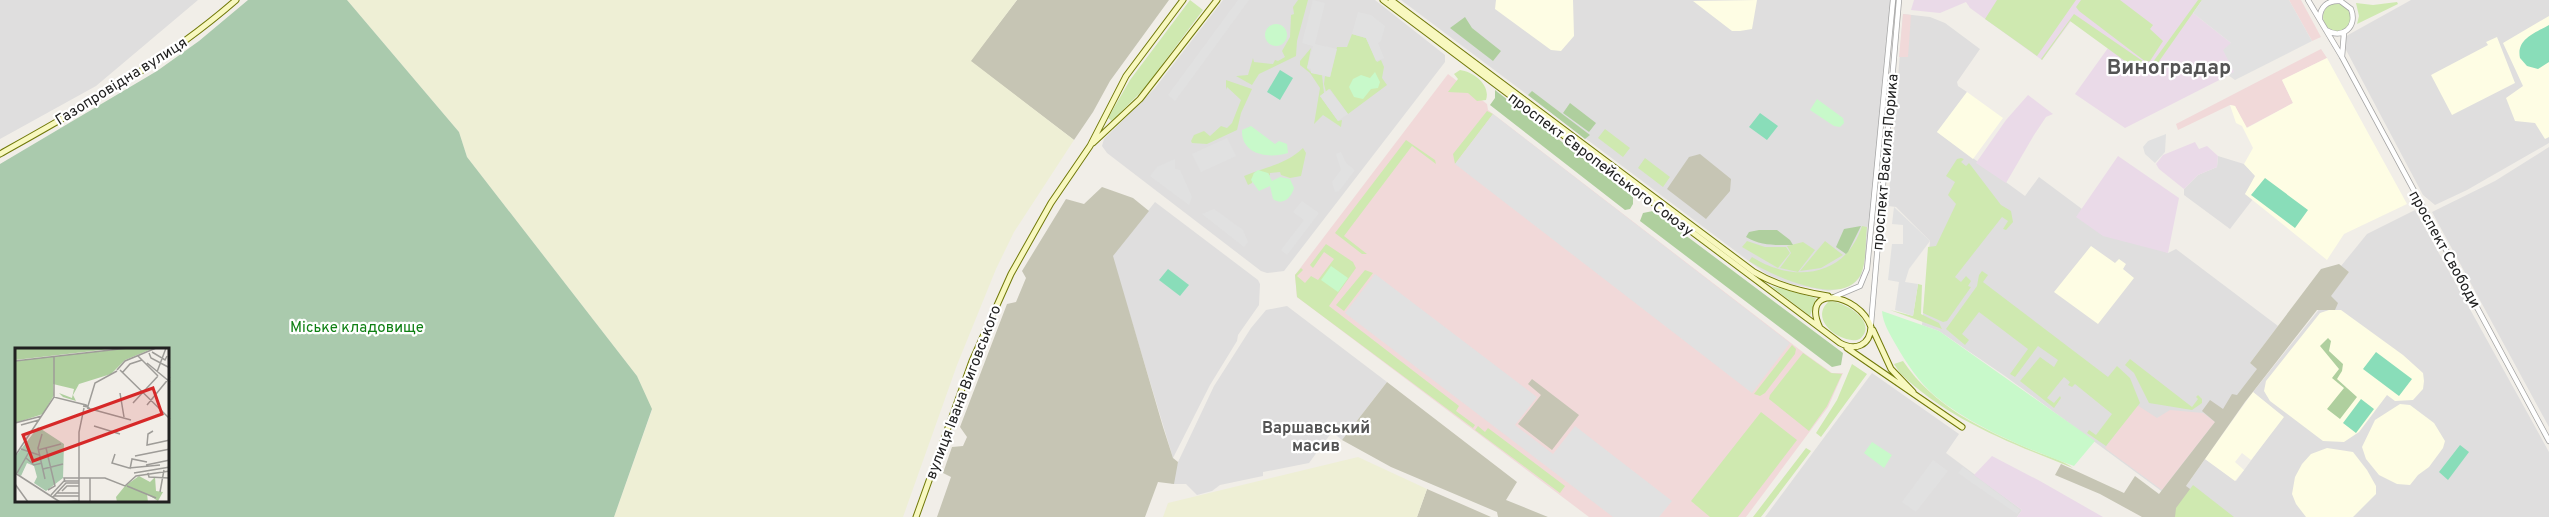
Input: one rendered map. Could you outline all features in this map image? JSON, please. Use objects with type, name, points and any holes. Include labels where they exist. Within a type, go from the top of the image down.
[{"type":"main road","name":"Газопровідна вулиця","points":[[0,154],[166,55],[200,31],[236,0]]},
{"type":"main road","name":"вулиця Івана Виговського","points":[[916,517],[960,392],[992,313],[1051,203],[1090,146],[1126,76],[1183,0]]},
{"type":"main road","name":"вулиця Івана Виговського","points":[[1090,146],[1140,99],[1217,0]]},
{"type":"main road","name":"проспект Європейського Союзу","points":[[1383,0],[1820,328]]},
{"type":"main road","name":"проспект Європейського Союзу","points":[[1391,0],[1754,272],[1769,281],[1832,297]]},
{"type":"main road","points":[[1925,403],[1891,369],[1871,326],[1860,311],[1832,297],[1824,299],[1816,308],[1816,320],[1820,328],[1925,403],[1962,427]]},
{"type":"main road","points":[[1840,343],[1852,348],[1860,347],[1869,337],[1871,326]]},
{"type":"street","name":"проспект Василя Порика","points":[[1832,297],[1860,286],[1867,269],[1893,0]]},
{"type":"street","name":"проспект Василя Порика","points":[[1871,326],[1899,0]]},
{"type":"street","points":[[2307,0],[2320,23],[2332,34],[2344,33],[2352,26],[2354,15],[2349,6],[2339,0],[2330,2],[2320,12],[2320,23]]},
{"type":"street","name":"проспект Свободи","points":[[2324,28],[2342,57],[2549,441]]},
{"type":"street","points":[[2342,57],[2344,33]]},
{"type":"shaded area","points":[[0,0],[198,0],[96,86],[0,139]]},
{"type":"shaded area","points":[[347,0],[1017,0],[971,61],[1074,140],[1014,232],[996,269],[957,365],[903,517],[614,517],[652,410],[637,376],[467,157],[459,132]]},
{"type":"shaded area","points":[[1017,0],[1169,0],[1110,81],[1074,140],[970,61]]},
{"type":"shaded area","points":[[1223,0],[1375,0],[1445,55],[1445,62],[1284,271],[1267,273],[1261,271],[1107,153],[1102,146],[1104,139],[1155,88]]},
{"type":"shaded area","points":[[1238,0],[1249,0],[1175,101],[1168,95]]},
{"type":"shaded area","points":[[1313,0],[1325,3],[1315,44],[1337,49],[1330,77],[1311,73],[1311,69],[1307,68],[1313,46],[1302,43]]},
{"type":"shaded area","points":[[1401,0],[1893,0],[1872,225],[1861,276],[1844,288],[1828,291],[1790,284],[1766,274]]},
{"type":"shaded area","points":[[1496,0],[1573,0],[1574,36],[1561,51],[1551,50],[1495,9]]},
{"type":"shaded area","points":[[1757,0],[1752,29],[1740,31],[1732,31],[1693,1]]},
{"type":"shaded area","points":[[1914,0],[2202,0],[2193,13],[2231,43],[2235,72],[2125,128],[2075,94],[2108,48],[2071,21],[2042,60],[1970,8],[1966,2],[1940,13],[1911,10]]},
{"type":"shaded area","points":[[2202,0],[2289,0],[2312,41],[2235,80],[2228,75],[2234,72],[2223,50],[2231,43],[2193,13]]},
{"type":"shaded area","points":[[2289,0],[2301,0],[2321,37],[2312,41]]},
{"type":"shaded area","points":[[2411,0],[2549,0],[2549,143],[2467,190],[2435,205],[2423,195],[2345,48],[2345,38],[2348,35]]},
{"type":"shaded area","points":[[1358,12],[1371,15],[1385,26],[1381,41],[1378,43],[1384,58],[1376,61],[1366,38],[1352,34]]},
{"type":"shaded area","points":[[1903,14],[1930,17],[1945,23],[1980,49],[1957,82],[1958,86],[1967,92],[1937,132],[2025,196],[2039,177],[2082,209],[2077,217],[2168,253],[2176,249],[2278,326],[2250,363],[2258,369],[2164,493],[2005,376],[1939,331],[1922,325],[1930,241],[1896,207],[1888,206]]},
{"type":"shaded area","points":[[1903,14],[1911,15],[1908,57],[1899,57]]},
{"type":"shaded area","points":[[2549,16],[2549,137],[2545,139],[2535,123],[2515,121],[2506,98],[2523,86],[2503,43]]},
{"type":"shaded area","points":[[2497,37],[2515,83],[2452,115],[2431,75],[2488,45],[2486,42]]},
{"type":"shaded area","points":[[2321,49],[2327,58],[2282,80],[2293,103],[2246,128],[2235,106],[2230,105],[2178,130],[2176,124]]},
{"type":"shaded area","points":[[2327,58],[2407,204],[2344,234],[2327,260],[2245,194],[2255,176],[2244,164],[2253,148],[2242,126],[2236,123],[2230,105],[2235,106],[2247,128],[2293,103],[2282,80]]},
{"type":"shaded area","points":[[1448,74],[1487,104],[1488,110],[1804,353],[1832,373],[1843,373],[1828,407],[1746,517],[1589,517],[1297,297],[1295,275]]},
{"type":"shaded area","points":[[1329,89],[1348,114],[1338,121],[1320,96]]},
{"type":"shaded area","points":[[1967,92],[2003,118],[1973,159],[1937,132]]},
{"type":"shaded area","points":[[2028,95],[2053,114],[2046,117],[2006,183],[1976,163],[2006,120]]},
{"type":"shaded area","points":[[1493,114],[1790,343],[1752,393],[1455,164]]},
{"type":"shaded area","points":[[2166,134],[2165,152],[2155,163],[2145,154],[2143,147],[2148,141]]},
{"type":"shaded area","points":[[1227,138],[1236,156],[1201,172],[1192,154]]},
{"type":"shaded area","points":[[2195,142],[2199,149],[2207,146],[2218,156],[2217,167],[2198,175],[2184,189],[2156,164],[2163,155]]},
{"type":"shaded area","points":[[2549,147],[2549,427],[2432,212],[2495,181]]},
{"type":"shaded area","points":[[1341,152],[1346,163],[1355,170],[1339,191],[1335,192],[1332,182],[1341,170],[1336,154]]},
{"type":"shaded area","points":[[1700,154],[1731,179],[1730,191],[1706,219],[1667,189],[1689,157]]},
{"type":"shaded area","points":[[2118,156],[2179,198],[2168,253],[2103,236],[2076,217]]},
{"type":"shaded area","points":[[2218,156],[2244,164],[2256,176],[2245,194],[2253,199],[2230,229],[2184,195],[2184,189],[2198,175],[2217,167]]},
{"type":"shaded area","points":[[1175,159],[1175,169],[1180,170],[1192,197],[1189,205],[1150,176],[1157,167]]},
{"type":"shaded area","points":[[1102,187],[1133,198],[1149,211],[1113,256],[1163,427],[1173,458],[1178,462],[1174,484],[1158,482],[1145,517],[937,517],[951,477],[943,473],[952,447],[963,446],[967,437],[960,427],[1007,304],[1016,302],[1026,278],[1022,271],[1066,199],[1084,204]]},
{"type":"shaded area","points":[[1302,201],[1319,213],[1287,255],[1281,250],[1304,220],[1293,212]]},
{"type":"shaded area","points":[[1155,202],[1258,280],[1260,284],[1259,305],[1238,335],[1237,341],[1210,385],[1173,458],[1112,256]]},
{"type":"shaded area","points":[[1894,207],[1930,241],[1909,269],[1905,282],[1918,284],[1913,316],[1895,310],[1899,282],[1888,280],[1892,244],[1903,244],[1903,225],[1892,224]]},
{"type":"shaded area","points":[[1214,209],[1243,230],[1248,242],[1244,247],[1202,214]]},
{"type":"shaded area","points":[[2415,210],[2549,452],[2549,517],[2171,517],[2186,486],[2205,459],[2236,481],[2283,417],[2253,392],[2349,272],[2341,266],[2367,234]]},
{"type":"shaded area","points":[[2091,246],[2115,263],[2119,259],[2126,264],[2123,269],[2134,278],[2098,324],[2054,292]]},
{"type":"shaded area","points":[[2339,264],[2349,272],[2331,296],[2338,303],[2335,310],[2317,310],[2245,402],[2186,486],[2228,517],[2142,517],[2100,494],[2055,475],[2061,464],[2124,493],[2135,476],[2159,494],[2215,422],[2202,411],[2210,400],[2223,409],[2232,394],[2237,395],[2257,369],[2250,363],[2321,269]]},
{"type":"shaded area","points":[[1375,274],[1537,397],[1515,425],[1553,454],[1575,426],[1672,501],[1659,517],[1613,517],[1345,313]]},
{"type":"shaded area","points":[[1287,306],[1387,382],[1342,440],[1332,432],[1309,463],[1263,472],[1263,476],[1220,485],[1212,491],[1197,495],[1186,484],[1171,484],[1178,462],[1214,386],[1251,328],[1266,310]]},
{"type":"shaded area","points":[[2341,310],[2403,355],[2423,373],[2424,381],[2423,389],[2413,400],[2395,401],[2387,395],[2359,432],[2344,442],[2323,441],[2270,401],[2264,391],[2266,381],[2320,313]]},
{"type":"shaded area","points":[[1872,373],[1959,434],[1946,453],[2022,510],[2017,517],[1765,517]]},
{"type":"shaded area","points":[[1532,379],[1579,415],[1552,450],[1518,424],[1541,395],[1528,384]]},
{"type":"shaded area","points":[[1387,382],[1517,482],[1506,500],[1548,517],[1498,517],[1497,512],[1391,467],[1342,440]]},
{"type":"shaded area","points":[[2253,392],[2284,417],[2251,460],[2242,453],[2235,462],[2244,470],[2235,481],[2205,459]]},
{"type":"shaded area","points":[[2400,404],[2410,405],[2434,423],[2445,441],[2443,448],[2429,467],[2410,485],[2397,484],[2379,475],[2366,459],[2362,447],[2375,420]]},
{"type":"shaded area","points":[[2137,405],[2157,418],[2170,410],[2203,413],[2215,422],[2162,490],[2105,448]]},
{"type":"shaded area","points":[[2327,448],[2353,452],[2376,486],[2376,494],[2353,517],[2306,517],[2292,494],[2295,477],[2302,464],[2311,454]]},
{"type":"shaded area","points":[[1992,456],[2103,517],[2017,517],[2022,510],[1974,475]]},
{"type":"shaded area","points":[[1358,457],[1427,489],[1417,517],[1163,517],[1168,503]]},
{"type":"shaded area","points":[[1933,460],[1948,471],[1916,512],[1902,502]]},
{"type":"shaded area","points":[[1963,467],[2020,510],[2017,514],[1958,473]]},
{"type":"shaded area","points":[[1427,489],[1491,517],[1417,517]]},
{"type":"green space","name":"Міське кладовище","points":[[248,0],[347,0],[459,132],[467,157],[637,376],[652,409],[614,517],[0,517],[0,164],[157,71],[199,41]]},
{"type":"green space","points":[[1190,0],[1203,10],[1144,89],[1112,121],[1108,118],[1130,80]]},
{"type":"green space","points":[[1298,0],[1308,0],[1297,41],[1296,56],[1259,74],[1252,85],[1236,76],[1248,75],[1253,58],[1254,62],[1273,64],[1275,60],[1278,61],[1285,57],[1282,51],[1290,37],[1291,15],[1294,14],[1293,7]]},
{"type":"green space","points":[[1997,0],[2076,0],[2037,56],[1985,19]]},
{"type":"green space","points":[[2081,0],[2120,0],[2153,25],[2150,29],[2163,41],[2150,61],[2146,62],[2079,11],[2076,7]]},
{"type":"green space","points":[[2198,0],[2202,0],[2153,70],[2140,72],[2070,21],[2041,59],[2074,14],[2150,66]]},
{"type":"green space","points":[[2397,2],[2398,4],[2357,24],[2359,16],[2356,3],[2373,5]]},
{"type":"green space","points":[[2337,3],[2347,7],[2351,17],[2347,27],[2337,31],[2327,27],[2323,17],[2327,7]]},
{"type":"green space","points":[[1465,17],[1472,28],[1501,51],[1493,61],[1450,28]]},
{"type":"green space","points":[[1276,24],[1284,27],[1287,35],[1284,43],[1276,46],[1268,43],[1265,35],[1268,27]]},
{"type":"green space","points":[[2549,25],[2549,62],[2538,69],[2527,66],[2520,58],[2521,46],[2528,37]]},
{"type":"green space","points":[[1352,34],[1366,38],[1377,62],[1381,60],[1384,67],[1382,78],[1387,85],[1348,114],[1330,89],[1326,92],[1324,84],[1325,76],[1330,77],[1337,47],[1347,47]]},
{"type":"green space","points":[[1311,48],[1307,68],[1312,73],[1322,75],[1324,93],[1320,96],[1338,121],[1342,120],[1341,127],[1323,115],[1314,124],[1320,88],[1310,73],[1300,65],[1300,61]]},
{"type":"green space","points":[[1280,70],[1293,78],[1280,100],[1267,92]]},
{"type":"green space","points":[[1460,70],[1471,73],[1484,84],[1486,100],[1477,101],[1468,93],[1448,92],[1458,79],[1454,74]]},
{"type":"green space","points":[[1375,72],[1380,82],[1378,88],[1371,89],[1363,99],[1354,97],[1349,87],[1353,79],[1361,75],[1370,78]]},
{"type":"green space","points":[[1226,80],[1252,89],[1241,113],[1237,130],[1207,144],[1192,143],[1194,135],[1204,131],[1210,136],[1221,126],[1227,128],[1232,123],[1241,100],[1227,87],[1226,90]]},
{"type":"green space","points":[[1495,90],[1633,197],[1630,209],[1625,210],[1490,105],[1495,98]]},
{"type":"green space","points":[[1532,91],[1590,135],[1585,139],[1528,95]]},
{"type":"green space","points":[[1817,99],[1843,118],[1844,123],[1840,127],[1834,126],[1810,110]]},
{"type":"green space","points":[[1570,103],[1596,123],[1589,132],[1563,113]]},
{"type":"green space","points":[[1487,111],[1493,114],[1455,164],[1453,154]]},
{"type":"green space","points":[[1760,113],[1778,126],[1767,140],[1749,127]]},
{"type":"green space","points":[[1251,126],[1275,144],[1279,141],[1287,144],[1288,153],[1265,155],[1251,150],[1246,145],[1242,130]]},
{"type":"green space","points":[[1605,129],[1630,148],[1623,157],[1598,138]]},
{"type":"green space","points":[[1406,140],[1435,160],[1436,164],[1412,146],[1344,236],[1367,254],[1362,254],[1335,233]]},
{"type":"green space","points":[[1303,148],[1306,153],[1301,176],[1290,178],[1281,175],[1280,172],[1270,173],[1270,176],[1268,173],[1254,173],[1252,183],[1248,185],[1244,176],[1282,162]]},
{"type":"green space","points":[[1645,158],[1670,177],[1663,187],[1638,168]]},
{"type":"green space","points":[[1957,159],[1964,159],[1961,162],[1966,166],[1969,163],[2001,205],[2011,211],[2013,222],[2006,230],[2003,229],[2008,221],[2002,217],[1955,277],[1961,282],[1966,276],[1971,281],[1968,286],[1971,287],[1947,321],[1943,322],[1923,313],[1928,247],[1936,246],[1956,204],[1948,195],[1955,182],[1946,176]]},
{"type":"green space","points":[[1258,170],[1268,173],[1272,181],[1280,177],[1290,179],[1294,188],[1289,198],[1280,202],[1273,199],[1270,186],[1259,191],[1251,180]]},
{"type":"green space","points":[[2265,178],[2308,210],[2295,228],[2251,195]]},
{"type":"green space","points":[[1653,211],[1843,353],[1841,365],[1832,367],[1640,221],[1643,213]]},
{"type":"green space","points":[[1861,226],[1846,254],[1836,247],[1844,229]]},
{"type":"green space","points":[[1862,226],[1867,227],[1863,269],[1852,284],[1839,289],[1824,289],[1790,281],[1749,261],[1752,257],[1784,270],[1816,271],[1831,266],[1843,256],[1854,243]]},
{"type":"green space","points":[[1777,230],[1793,245],[1763,243],[1746,237],[1749,232]]},
{"type":"green space","points":[[1747,241],[1765,247],[1786,247],[1790,253],[1778,268],[1742,247]]},
{"type":"green space","points":[[1825,241],[1843,255],[1821,268],[1800,271]]},
{"type":"green space","points":[[1803,242],[1815,250],[1798,272],[1780,268],[1791,253],[1787,246]]},
{"type":"green space","points":[[1326,244],[1353,262],[1356,268],[1329,306],[1459,406],[1456,411],[1475,425],[1473,428],[1297,297],[1295,275],[1301,268],[1303,270],[1297,276],[1305,283],[1311,276],[1318,280],[1334,259],[1324,252],[1313,268],[1310,265]]},
{"type":"green space","points":[[1331,266],[1348,278],[1338,292],[1321,280]]},
{"type":"green space","points":[[1168,269],[1189,285],[1180,296],[1159,280]]},
{"type":"green space","points":[[1365,270],[1373,273],[1344,311],[1336,305]]},
{"type":"green space","points":[[1982,271],[1988,275],[1983,282],[2108,377],[2117,366],[2130,378],[2140,403],[2106,446],[2087,433],[2089,430],[2096,435],[2112,414],[2075,384],[2072,387],[2068,385],[2070,382],[2064,377],[2047,398],[2054,403],[2060,396],[2054,408],[2020,381],[2040,357],[2054,367],[2058,360],[2038,346],[2015,377],[2010,374],[2028,349],[1979,312],[1962,334],[1969,340],[1965,345],[1946,329],[1977,286]]},
{"type":"green space","points":[[1918,284],[1922,285],[1921,314],[1939,323],[1942,329],[1890,310],[1913,316]]},
{"type":"green space","points":[[1771,286],[1816,298],[1810,316]]},
{"type":"green space","points":[[1829,301],[1842,304],[1857,313],[1865,325],[1865,332],[1861,338],[1848,340],[1832,332],[1822,317],[1823,309]]},
{"type":"green space","points":[[1882,311],[1939,331],[2095,441],[2074,466],[2020,445],[1967,418],[1935,396],[1918,378],[1889,333]]},
{"type":"green space","points":[[2328,338],[2331,341],[2329,351],[2343,364],[2337,379],[2357,397],[2340,419],[2327,409],[2344,388],[2332,378],[2339,369],[2320,346]]},
{"type":"green space","points":[[1792,345],[1796,349],[1795,354],[1765,393],[1760,396],[1754,394]]},
{"type":"green space","points":[[2376,352],[2412,379],[2399,396],[2363,369]]},
{"type":"green space","points":[[1803,353],[1831,373],[1842,374],[1827,406],[1809,431],[1769,399]]},
{"type":"green space","points":[[2130,359],[2192,407],[2198,395],[2202,403],[2192,410],[2149,403],[2134,373],[2125,365]]},
{"type":"green space","points":[[1903,361],[1929,391],[1960,415],[1995,434],[2073,468],[1982,429],[1939,404],[1900,373],[1894,364]]},
{"type":"green space","points":[[1852,364],[1867,374],[1821,437],[1816,433],[1837,400]]},
{"type":"green space","points":[[2361,399],[2374,409],[2356,433],[2343,423]]},
{"type":"green space","points":[[1761,412],[1797,440],[1738,517],[1710,517],[1691,501]]},
{"type":"green space","points":[[1478,426],[1485,432],[1488,428],[1565,486],[1560,493],[1475,430]]},
{"type":"green space","points":[[1872,442],[1892,455],[1884,468],[1864,453]]},
{"type":"green space","points":[[2460,445],[2469,452],[2448,480],[2439,472]]},
{"type":"green space","points":[[1806,448],[1811,451],[1761,517],[1753,517]]},
{"type":"green space","points":[[2193,485],[2234,517],[2175,517],[2176,508]]},
{"type":"district","name":"Виноградар","points":[[2169,67]]},
{"type":"district","name":"Варшавський масив","points":[[1316,436]]}]
